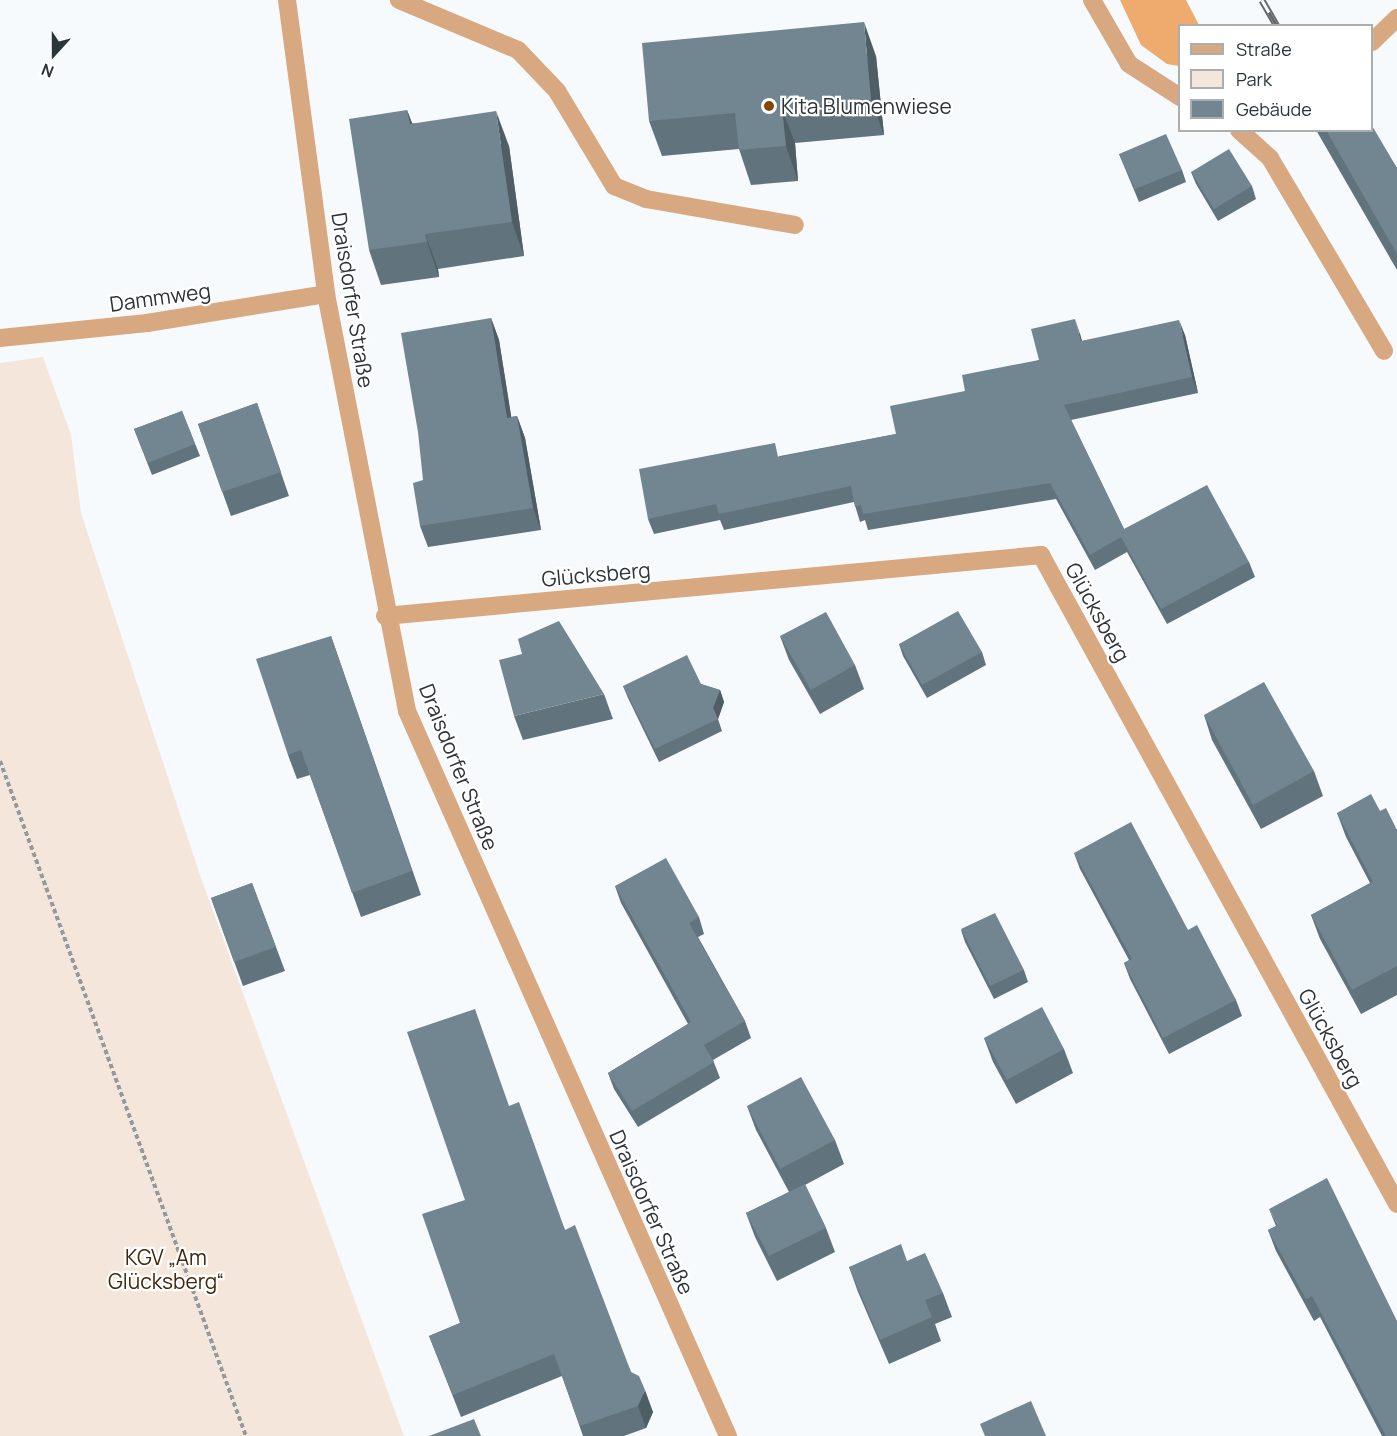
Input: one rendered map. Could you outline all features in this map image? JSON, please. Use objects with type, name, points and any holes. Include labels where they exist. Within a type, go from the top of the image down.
[{"type":"street","name":"Draisdorfer Straße","points":[[287,0],[326,294],[385,616],[407,711],[728,1436]]},
{"type":"street","points":[[399,0],[518,50],[557,91],[614,186],[646,199],[795,225]]},
{"type":"street","points":[[1092,0],[1129,64],[1178,96]]},
{"type":"street","points":[[1373,40],[1397,18]]},
{"type":"street","points":[[1241,132],[1270,158],[1384,351]]},
{"type":"street","name":"Dammweg","points":[[0,338],[147,323],[326,294]]},
{"type":"street","name":"Glücksberg","points":[[385,616],[1041,555],[1397,1204]]},
{"type":"path","points":[[0,761],[246,1436]]},
{"type":"green space","name":"KGV „Am Glücksberg“","points":[[43,357],[71,435],[81,513],[200,875],[404,1436],[0,1436],[0,363]]},
{"type":"shaded area","points":[[1120,0],[1186,0],[1198,24],[1178,24],[1178,66],[1167,64],[1141,45]]},
{"type":"building","points":[[864,22],[871,100],[782,109],[786,146],[739,150],[735,113],[649,121],[642,43]]},
{"type":"building","points":[[407,110],[410,124],[496,111],[512,222],[425,234],[427,242],[369,250],[349,119]]},
{"type":"building","points":[[1373,127],[1397,168],[1397,254],[1327,132],[1373,132]]},
{"type":"building","points":[[1166,134],[1182,170],[1135,189],[1119,154]]},
{"type":"building","points":[[1229,149],[1252,186],[1214,209],[1191,172]]},
{"type":"building","points":[[491,318],[507,418],[517,416],[533,508],[420,526],[413,483],[423,480],[418,432],[401,333]]},
{"type":"building","points":[[1075,319],[1081,341],[1179,320],[1192,377],[1064,405],[1124,529],[1207,485],[1249,562],[1161,609],[1121,537],[1090,555],[1050,483],[863,514],[861,505],[855,507],[851,486],[719,514],[716,504],[648,519],[639,469],[775,443],[778,457],[896,434],[890,406],[965,391],[962,375],[1039,360],[1031,329]]},
{"type":"building","points":[[257,403],[281,472],[222,492],[198,424]]},
{"type":"building","points":[[182,411],[195,444],[148,463],[134,429]]},
{"type":"building","points":[[958,611],[982,652],[922,685],[899,644]]},
{"type":"building","points":[[826,612],[855,665],[811,690],[780,636]]},
{"type":"building","points":[[559,621],[604,694],[514,716],[499,660],[522,654],[518,639]]},
{"type":"building","points":[[331,636],[412,871],[352,893],[301,750],[288,755],[256,659]]},
{"type":"building","points":[[687,655],[701,684],[720,690],[713,708],[718,719],[655,749],[623,686]]},
{"type":"building","points":[[1264,682],[1314,771],[1253,805],[1204,715]]},
{"type":"building","points":[[1371,794],[1380,811],[1386,808],[1397,830],[1397,966],[1352,990],[1311,915],[1373,882],[1337,813]]},
{"type":"building","points":[[1131,822],[1188,930],[1197,925],[1236,1000],[1163,1038],[1124,963],[1132,959],[1074,853]]},
{"type":"building","points":[[666,858],[699,917],[689,923],[745,1021],[704,1045],[714,1062],[632,1111],[608,1073],[691,1022],[615,886]]},
{"type":"building","points":[[252,883],[276,947],[234,962],[211,898]]},
{"type":"building","points":[[995,913],[1024,970],[990,986],[961,929]]},
{"type":"building","points":[[1042,1007],[1064,1049],[1007,1080],[984,1038]]},
{"type":"building","points":[[475,1009],[509,1106],[519,1102],[565,1230],[575,1225],[631,1372],[639,1376],[645,1390],[638,1406],[580,1426],[554,1354],[453,1395],[429,1336],[460,1323],[422,1214],[465,1200],[407,1032]]},
{"type":"building","points":[[801,1077],[835,1140],[780,1169],[747,1106]]},
{"type":"building","points":[[1327,1178],[1397,1321],[1397,1436],[1386,1436],[1312,1296],[1306,1299],[1268,1230],[1278,1225],[1269,1209]]},
{"type":"building","points":[[805,1184],[826,1228],[769,1256],[746,1213]]},
{"type":"building","points":[[901,1244],[907,1261],[925,1253],[943,1293],[925,1300],[932,1317],[880,1340],[849,1267]]},
{"type":"building","points":[[1031,1401],[1046,1436],[985,1436],[980,1424]]},
{"type":"building","points":[[474,1419],[481,1436],[429,1436]]},
{"type":"railway","points":[[1262,0],[1276,24]]},
{"type":"place","name":"Kita Blumenwiese","points":[[769,106]]}]
